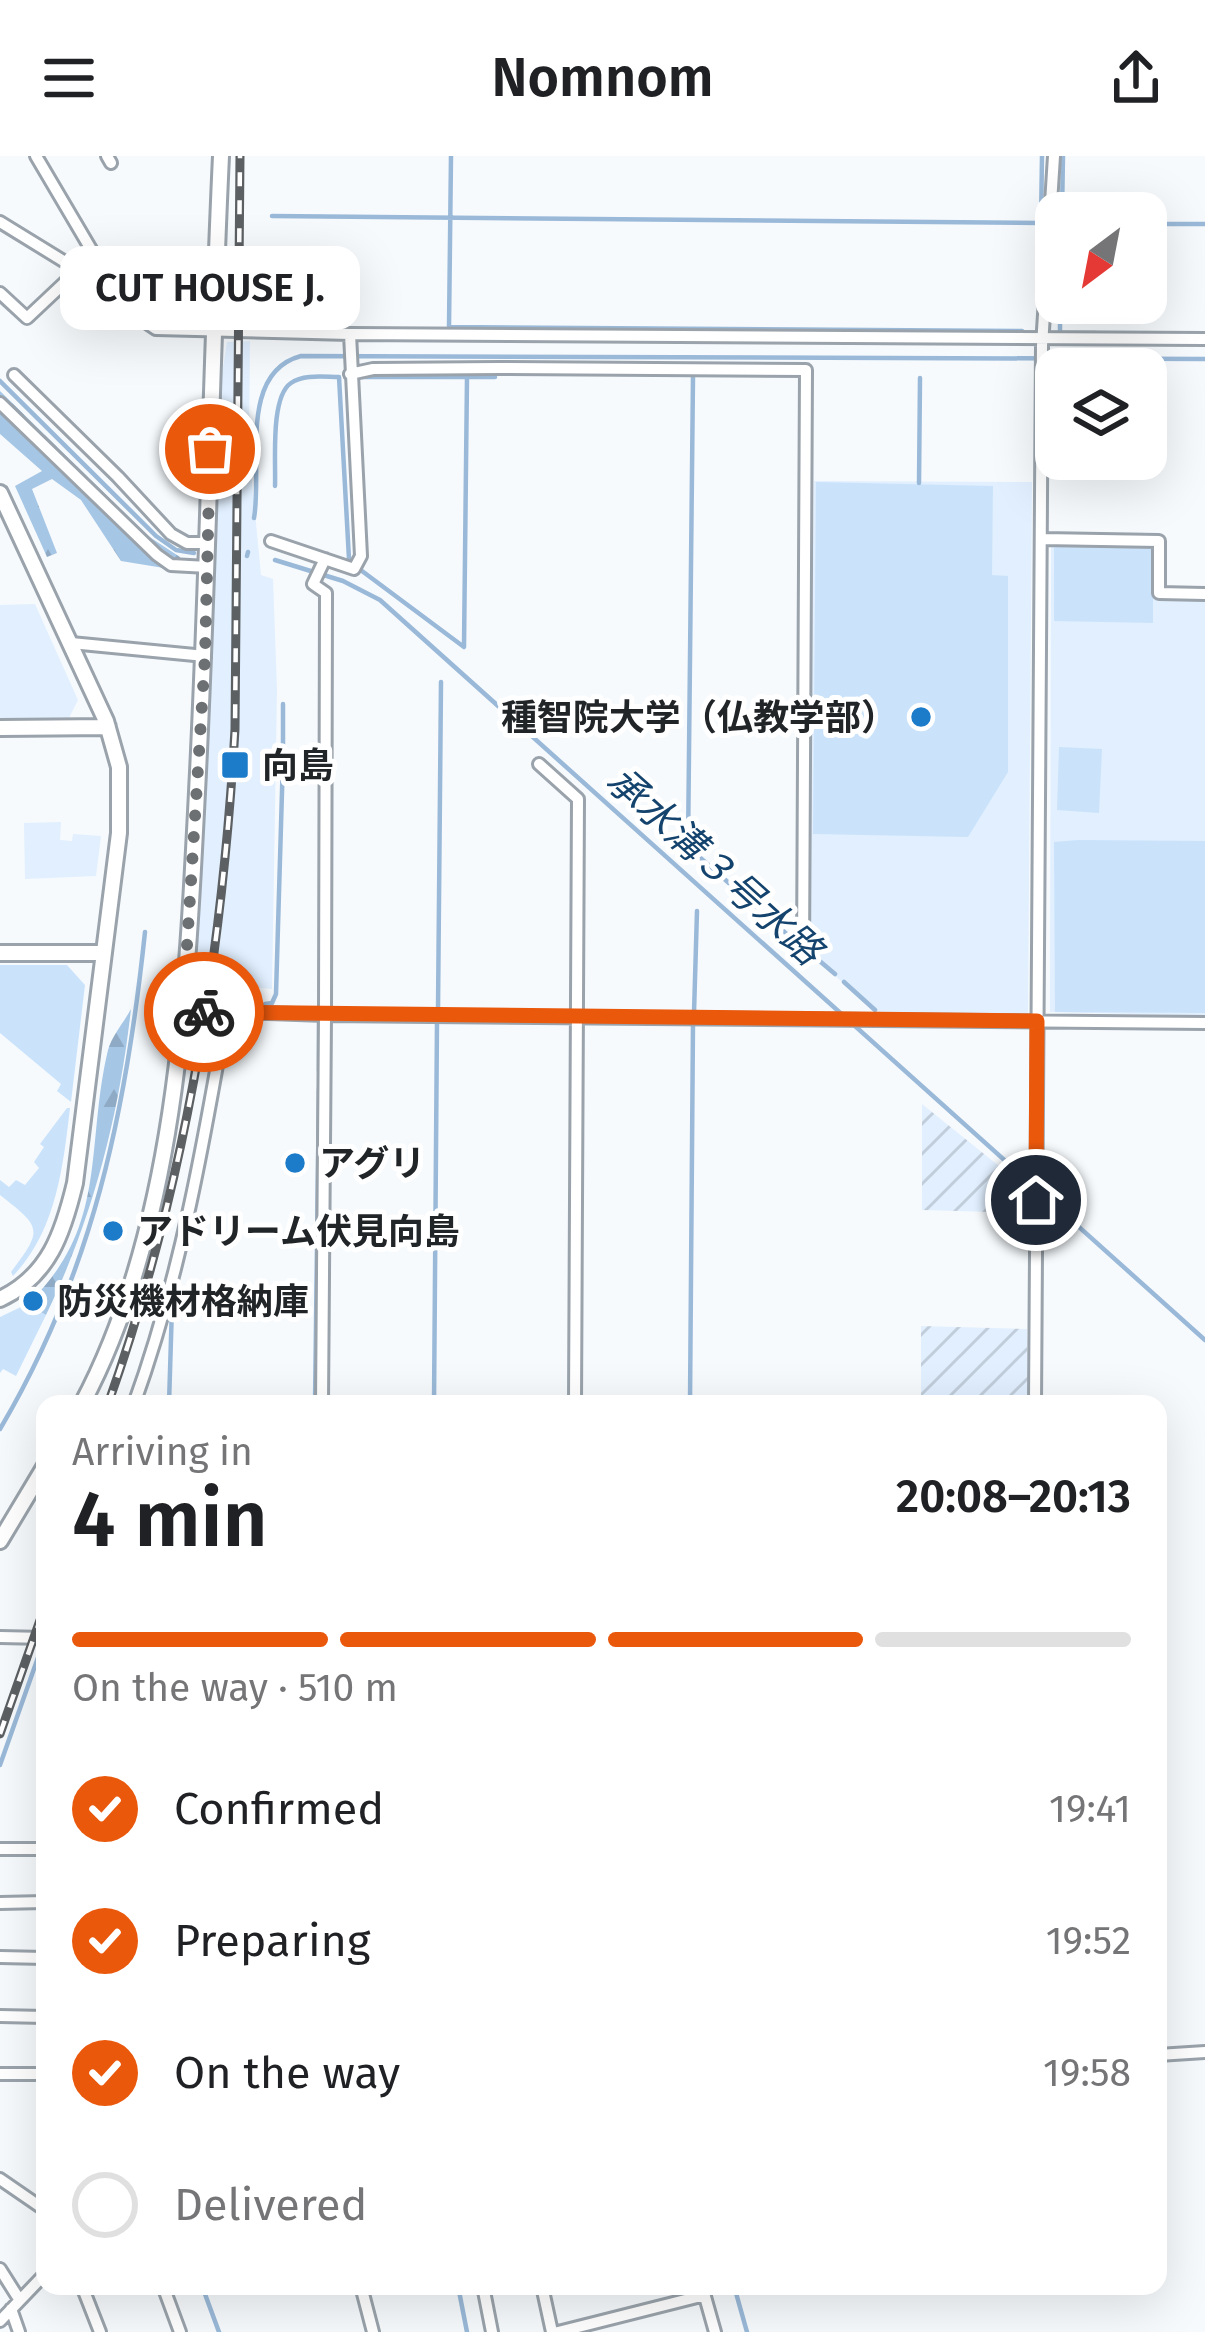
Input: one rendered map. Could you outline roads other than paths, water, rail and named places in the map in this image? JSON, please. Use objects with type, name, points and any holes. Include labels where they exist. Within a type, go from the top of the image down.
[{"type":"street","points":[[36,156],[122,296],[126,310]]},
{"type":"street","points":[[86,1395],[109,1346],[139,1249],[174,1094],[205,656],[221,156]]},
{"type":"street","points":[[1035,1395],[1043,342],[1054,156]]},
{"type":"street","points":[[0,222],[78,270],[156,329],[350,341],[1205,339]]},
{"type":"street","points":[[0,293],[27,318],[78,270]]},
{"type":"street","points":[[271,541],[354,569],[361,556],[350,341]]},
{"type":"street","points":[[350,370],[806,370],[803,956]]},
{"type":"street","points":[[14,375],[171,534],[187,543],[208,545]]},
{"type":"street","points":[[0,403],[157,555],[171,565],[208,567]]},
{"type":"street","points":[[0,493],[108,727],[119,767],[119,832],[74,1183],[66,1218],[42,1270],[0,1300]]},
{"type":"street","points":[[1043,539],[1159,541],[1159,593],[1205,594]]},
{"type":"street","points":[[322,1395],[326,592],[314,582],[325,560]]},
{"type":"street","points":[[71,644],[205,656]]},
{"type":"street","points":[[0,728],[108,727]]},
{"type":"street","points":[[539,764],[578,799],[575,1395]]},
{"type":"street","points":[[0,953],[104,952]]},
{"type":"street","points":[[183,1010],[1205,1023]]},
{"type":"street","points":[[137,1395],[155,1348],[189,1214],[226,1014]]},
{"type":"street","points":[[0,1541],[36,1481]]},
{"type":"street","points":[[0,1637],[36,1638]]},
{"type":"street","points":[[0,1849],[36,1849]]},
{"type":"street","points":[[0,1903],[36,1902]]},
{"type":"street","points":[[0,1957],[36,1958]]},
{"type":"street","points":[[0,2016],[36,2018]]},
{"type":"street","points":[[1167,2054],[1205,2052]]},
{"type":"street","points":[[0,2074],[36,2074]]},
{"type":"street","points":[[0,2179],[36,2204]]},
{"type":"street","points":[[0,2269],[15,2304],[19,2332]]},
{"type":"street","points":[[0,2321],[36,2283]]},
{"type":"street","points":[[86,2295],[100,2332]]},
{"type":"street","points":[[166,2295],[180,2332]]},
{"type":"street","points":[[363,2295],[373,2332]]},
{"type":"street","points":[[485,2295],[492,2332]]},
{"type":"street","points":[[545,2295],[555,2332],[686,2295]]},
{"type":"street","points":[[705,2295],[715,2332]]},
{"type":"waterway","points":[[451,156],[449,327],[1022,331]]},
{"type":"waterway","points":[[272,216],[1041,223],[1042,156]]},
{"type":"waterway","points":[[1062,192],[1063,156]]},
{"type":"waterway","points":[[1167,224],[1205,224]]},
{"type":"waterway","points":[[1060,324],[1060,333],[1096,333]]},
{"type":"waterway","points":[[254,518],[260,402],[281,366],[301,356],[1205,359]]},
{"type":"waterway","points":[[275,486],[277,415],[284,390],[302,378],[339,377],[349,559]]},
{"type":"waterway","points":[[358,377],[495,377]]},
{"type":"waterway","points":[[362,571],[464,647],[467,377]]},
{"type":"waterway","points":[[693,377],[688,847],[798,944]]},
{"type":"waterway","points":[[919,483],[920,378]]},
{"type":"waterway","points":[[0,381],[156,536],[176,550],[194,553]]},
{"type":"waterway","points":[[247,556],[248,552]]},
{"type":"waterway","name":"承水溝３号水路","points":[[275,560],[343,581],[380,600],[1205,1340]]},
{"type":"waterway","points":[[438,1010],[441,682]]},
{"type":"waterway","points":[[283,704],[283,751]]},
{"type":"waterway","points":[[265,1004],[272,1003],[276,994],[283,758]]},
{"type":"waterway","points":[[694,1013],[697,911]]},
{"type":"waterway","points":[[0,1429],[59,1310],[100,1189],[127,1064],[145,932]]},
{"type":"waterway","points":[[809,952],[835,974]]},
{"type":"waterway","points":[[844,982],[875,1010]]},
{"type":"waterway","points":[[434,1395],[437,1021]]},
{"type":"waterway","points":[[690,1395],[693,1022]]},
{"type":"waterway","points":[[319,1023],[319,1071]]},
{"type":"waterway","points":[[315,1395],[319,1089]]},
{"type":"waterway","points":[[169,1395],[172,1306]]},
{"type":"waterway","points":[[0,1765],[36,1663]]},
{"type":"waterway","points":[[205,2295],[219,2332]]},
{"type":"waterway","points":[[460,2295],[467,2332]]},
{"type":"waterway","points":[[737,2295],[747,2332]]},
{"type":"railway","points":[[111,1395],[179,1156],[209,986],[229,815],[235,729],[240,156]]},
{"type":"railway","points":[[0,1734],[36,1632]]},
{"type":"place","name":"CUT HOUSE J.","points":[[210,449]]},
{"type":"place","name":"種智院大学（仏教学部）","points":[[921,717]]},
{"type":"place","name":"向島","points":[[235,765]]},
{"type":"place","name":"アグリ","points":[[295,1163]]},
{"type":"place","name":"アドリーム伏見向島","points":[[113,1231]]},
{"type":"place","name":"防災機材格納庫","points":[[33,1301]]}]
